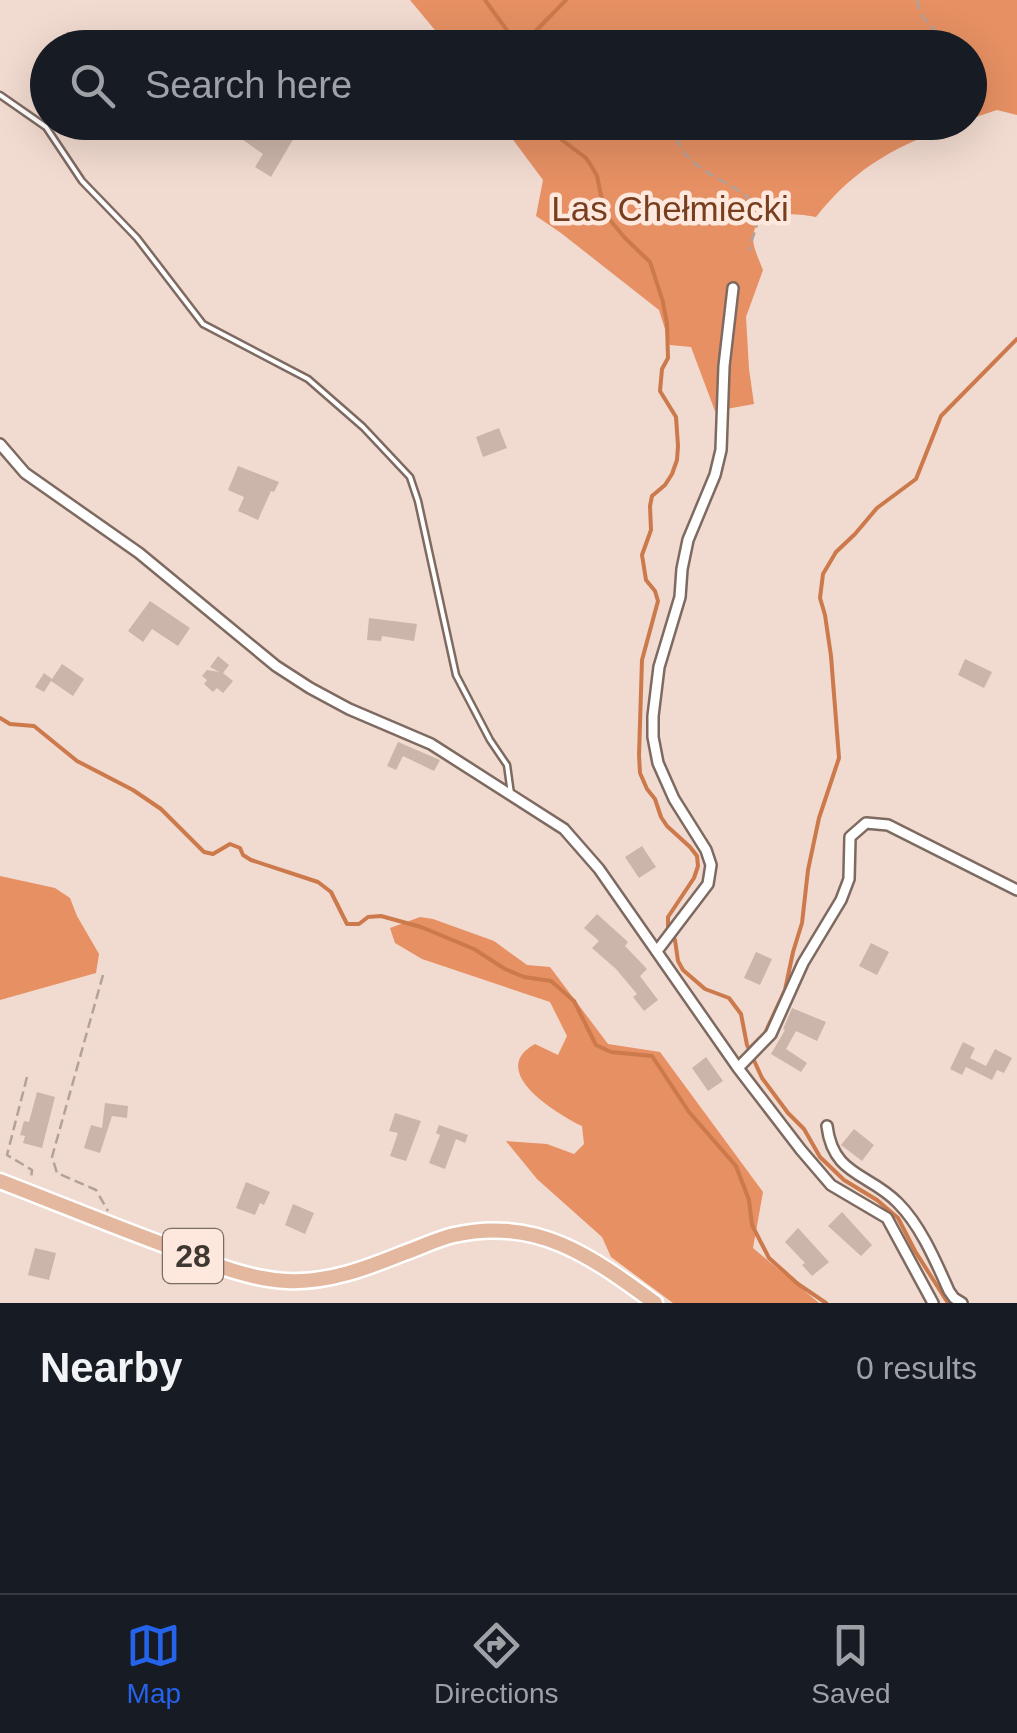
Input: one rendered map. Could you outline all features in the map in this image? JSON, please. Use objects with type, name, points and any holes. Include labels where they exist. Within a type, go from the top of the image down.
[{"type":"main road","name":"28","points":[[0,1181],[223,1268],[285,1281],[346,1274],[458,1234],[501,1230],[545,1237],[580,1253],[655,1303]]},
{"type":"street","points":[[657,952],[708,884],[711,866],[706,850],[674,799],[658,763],[653,737],[655,694],[680,597],[688,540],[722,450],[724,366],[733,288]]},
{"type":"street","points":[[0,444],[25,473],[139,553],[276,666],[349,709],[431,744],[564,830],[599,869],[738,1068],[830,1184],[887,1218],[933,1303]]},
{"type":"street","points":[[738,1068],[770,1034],[849,879],[850,837],[866,823],[888,824],[1017,890]]},
{"type":"street","points":[[827,1126],[829,1142],[840,1162],[898,1202],[926,1242],[954,1298],[962,1303]]},
{"type":"street","points":[[887,1218],[898,1202]]},
{"type":"lane","points":[[0,95],[30,116]]},
{"type":"lane","points":[[55,140],[82,181],[137,238],[203,324],[308,379],[363,427],[410,477],[456,674],[507,766],[512,794]]},
{"type":"path","points":[[917,0],[927,24],[936,30]]},
{"type":"path","points":[[679,140],[690,160],[758,206],[760,220],[749,250]]},
{"type":"path","points":[[103,975],[52,1157],[57,1173],[96,1190],[110,1214],[110,1224]]},
{"type":"path","points":[[27,1077],[8,1154],[32,1170],[28,1192]]},
{"type":"green space","points":[[410,0],[1017,0],[1017,115],[997,110],[987,113],[987,30],[435,30]]},
{"type":"green space","name":"Las Chełmiecki","points":[[513,140],[917,140],[864,170],[816,217],[774,216],[757,225],[754,246],[763,270],[746,317],[754,404],[715,411],[691,347],[670,345],[659,310],[536,216],[543,180]]},
{"type":"green space","points":[[0,876],[55,888],[70,898],[99,954],[96,973],[0,1000]]},
{"type":"green space","points":[[420,917],[494,941],[527,965],[550,967],[608,1044],[660,1052],[763,1192],[753,1248],[819,1303],[673,1303],[611,1257],[602,1237],[537,1179],[506,1141],[547,1144],[574,1154],[584,1144],[582,1126],[531,1091],[518,1067],[522,1055],[535,1044],[558,1055],[567,1036],[550,1002],[422,959],[395,943],[390,928]]},
{"type":"building","points":[[243,140],[293,140],[271,177],[255,167],[263,154]]},
{"type":"building","points":[[499,428],[507,448],[483,457],[476,437]]},
{"type":"building","points":[[238,466],[279,482],[258,520],[238,511],[244,497],[228,490]]},
{"type":"building","points":[[150,601],[190,628],[178,646],[152,629],[143,642],[128,631]]},
{"type":"building","points":[[369,618],[417,624],[414,641],[382,636],[381,641],[367,640]]},
{"type":"building","points":[[218,656],[229,665],[223,673],[233,681],[223,693],[217,688],[213,692],[202,676],[207,670],[219,672],[210,667]]},
{"type":"building","points":[[965,659],[992,672],[984,688],[958,675]]},
{"type":"building","points":[[62,664],[84,679],[73,696],[51,681],[44,692],[35,687],[44,673],[52,679]]},
{"type":"building","points":[[398,742],[440,760],[434,771],[403,756],[396,770],[387,766]]},
{"type":"building","points":[[642,846],[656,867],[639,878],[625,857]]},
{"type":"building","points":[[597,914],[628,942],[625,946],[647,969],[640,976],[658,1000],[644,1011],[633,997],[637,994],[592,948],[599,941],[584,928]]},
{"type":"building","points":[[871,943],[889,952],[877,975],[859,966]]},
{"type":"building","points":[[756,952],[772,959],[760,985],[744,978]]},
{"type":"building","points":[[792,1008],[826,1022],[817,1041],[796,1031],[786,1049],[807,1063],[801,1072],[771,1054]]},
{"type":"building","points":[[963,1042],[975,1048],[970,1058],[986,1066],[995,1049],[1012,1058],[1004,1073],[997,1070],[992,1080],[966,1067],[962,1075],[950,1069]]},
{"type":"building","points":[[706,1057],[723,1081],[708,1091],[692,1068]]},
{"type":"building","points":[[37,1092],[55,1097],[42,1148],[23,1143],[25,1136],[20,1135],[24,1121],[29,1122]]},
{"type":"building","points":[[105,1103],[128,1106],[127,1118],[112,1116],[100,1153],[84,1148],[91,1125],[102,1128]]},
{"type":"building","points":[[395,1113],[421,1121],[406,1161],[390,1156],[398,1133],[389,1131]]},
{"type":"building","points":[[439,1125],[468,1135],[465,1143],[456,1139],[445,1169],[429,1163],[440,1135],[436,1133]]},
{"type":"building","points":[[854,1129],[874,1145],[862,1161],[841,1145]]},
{"type":"building","points":[[246,1182],[270,1192],[255,1215],[236,1208]]},
{"type":"building","points":[[293,1204],[314,1213],[305,1234],[285,1225]]},
{"type":"building","points":[[842,1212],[872,1245],[861,1256],[828,1226]]},
{"type":"building","points":[[798,1228],[829,1262],[812,1276],[785,1242]]},
{"type":"building","points":[[35,1248],[56,1253],[49,1280],[28,1275]]},
{"type":"waterway","points":[[485,0],[507,30]]},
{"type":"waterway","points":[[537,30],[566,0]]},
{"type":"waterway","points":[[562,140],[586,158],[597,176],[605,214],[650,262],[667,324],[668,358],[662,369],[660,391],[676,417],[678,446],[672,474],[652,496],[651,530],[642,555],[646,580],[658,601],[642,660],[639,755],[640,773],[661,817],[697,856],[694,878],[668,917],[678,961],[705,989],[729,998],[741,1014],[747,1045],[762,1078],[804,1129],[820,1157],[844,1180],[898,1218],[948,1303]]},
{"type":"waterway","points":[[750,1048],[765,1033],[785,990],[802,923],[819,818],[839,758],[831,656],[820,598],[823,574],[836,552],[877,508],[916,479],[941,416],[1017,339]]},
{"type":"waterway","points":[[0,718],[10,724],[34,726],[77,761],[133,790],[161,809],[204,852],[213,854],[230,844],[251,860],[318,882],[331,892],[347,924],[381,916],[421,927],[474,949],[524,977],[551,981],[574,1001],[596,1045],[611,1052],[652,1056],[689,1112],[736,1166],[749,1200],[752,1225],[769,1258],[826,1303]]}]
